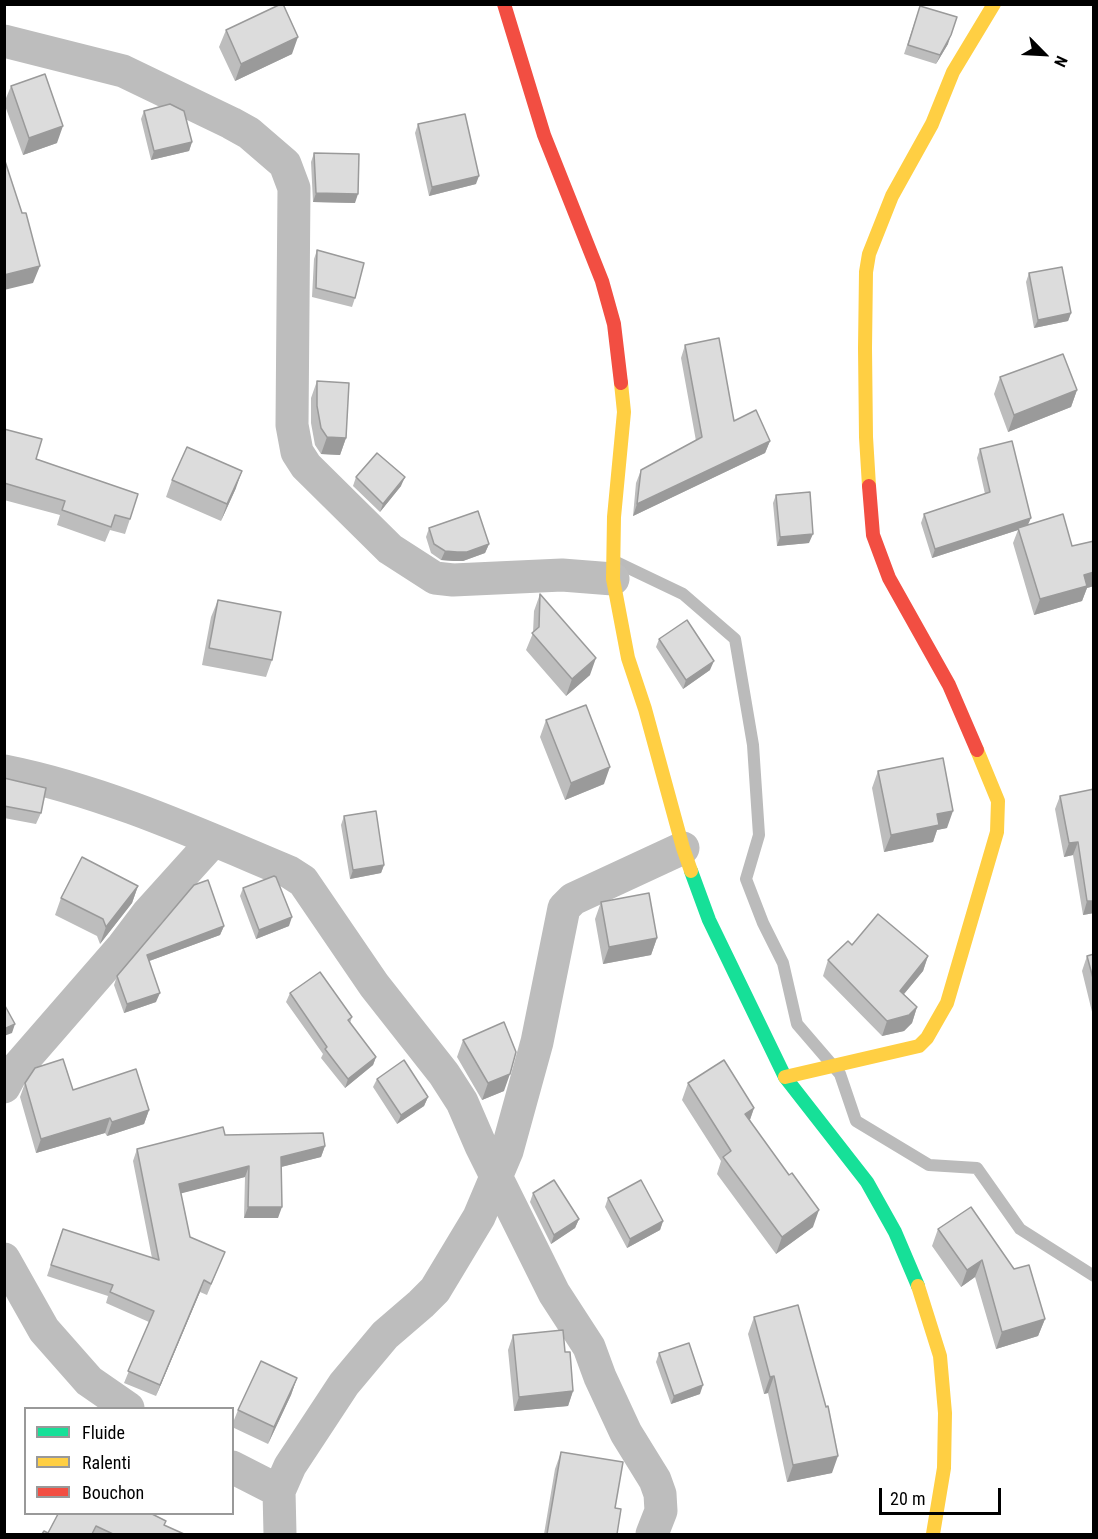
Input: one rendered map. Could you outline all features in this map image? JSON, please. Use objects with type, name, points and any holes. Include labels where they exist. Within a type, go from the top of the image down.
[{"type":"street","points":[[504,4],[544,135],[602,281],[614,324],[621,367],[624,412],[614,517],[613,579],[628,658],[645,709],[683,848],[709,921],[785,1077],[867,1182],[895,1232],[924,1302],[940,1356],[945,1413],[944,1468],[933,1534]]},
{"type":"street","points":[[785,1077],[919,1046],[927,1038],[947,1003],[997,832],[998,801],[980,756],[949,685],[889,578],[873,535],[866,437],[865,359],[866,272],[869,254],[892,196],[932,124],[952,72],[994,4]]},
{"type":"street","points":[[4,41],[131,75],[249,133],[285,164],[294,188],[292,425],[297,452],[306,466],[390,549],[435,578],[453,580],[562,575],[613,579]]},
{"type":"street","points":[[4,771],[64,785],[137,809],[289,872],[303,881],[374,985],[444,1074],[462,1102],[554,1293],[589,1347],[626,1433],[655,1480],[662,1511],[652,1534]]},
{"type":"street","points":[[4,1087],[10,1076],[79,994],[213,841]]},
{"type":"street","points":[[280,1534],[279,1491],[290,1466],[344,1384],[385,1335],[435,1290],[479,1217],[507,1150],[537,1042],[564,908],[573,899],[683,848]]},
{"type":"street","points":[[4,1259],[44,1330],[89,1381],[127,1407]]},
{"type":"street","points":[[234,1468],[279,1491]]},
{"type":"building","points":[[281,4],[298,37],[241,64],[226,30]]},
{"type":"building","points":[[920,6],[957,17],[951,35],[940,55],[908,45]]},
{"type":"building","points":[[45,74],[63,126],[29,138],[11,86]]},
{"type":"building","points":[[170,104],[184,111],[192,142],[154,151],[144,111]]},
{"type":"building","points":[[465,114],[479,176],[432,187],[418,124]]},
{"type":"building","points":[[314,153],[359,154],[358,194],[316,193]]},
{"type":"building","points":[[4,158],[22,213],[26,213],[40,266],[4,275]]},
{"type":"building","points":[[317,250],[364,263],[355,298],[316,288]]},
{"type":"building","points":[[1062,267],[1071,313],[1038,320],[1029,273]]},
{"type":"building","points":[[719,338],[734,421],[756,410],[770,441],[637,504],[641,470],[702,437],[685,345]]},
{"type":"building","points":[[1063,354],[1077,390],[1014,415],[1000,377]]},
{"type":"building","points":[[317,381],[349,383],[346,438],[327,437],[321,428],[317,406]]},
{"type":"building","points":[[4,429],[42,439],[36,459],[138,494],[130,519],[115,515],[111,527],[62,510],[65,501],[4,483]]},
{"type":"building","points":[[1012,441],[1031,518],[935,549],[924,514],[990,492],[980,449]]},
{"type":"building","points":[[187,447],[242,471],[227,504],[172,480]]},
{"type":"building","points":[[377,453],[405,477],[383,504],[356,477]]},
{"type":"building","points":[[810,492],[813,534],[780,537],[776,495]]},
{"type":"building","points":[[478,511],[489,544],[467,552],[457,552],[445,551],[434,544],[429,528]]},
{"type":"building","points":[[1063,514],[1072,546],[1094,541],[1094,572],[1084,575],[1087,586],[1040,599],[1018,528]]},
{"type":"building","points":[[540,594],[596,658],[572,679],[532,633],[539,627]]},
{"type":"building","points":[[218,600],[281,612],[272,660],[209,648]]},
{"type":"building","points":[[687,620],[714,661],[686,680],[659,639]]},
{"type":"building","points":[[586,705],[610,767],[571,783],[546,720]]},
{"type":"building","points":[[943,758],[953,811],[937,814],[939,825],[891,835],[878,771]]},
{"type":"building","points":[[4,778],[46,788],[41,813],[4,806]]},
{"type":"building","points":[[1094,789],[1094,901],[1087,901],[1078,842],[1069,843],[1060,796]]},
{"type":"building","points":[[376,811],[384,865],[353,870],[344,816]]},
{"type":"building","points":[[82,857],[138,886],[106,927],[103,919],[61,898]]},
{"type":"building","points":[[274,876],[292,917],[259,930],[243,888]]},
{"type":"building","points":[[208,880],[224,926],[147,955],[160,993],[127,1004],[117,976],[194,885]]},
{"type":"building","points":[[649,893],[657,938],[609,947],[601,902]]},
{"type":"building","points":[[878,914],[928,956],[900,991],[917,1007],[909,1015],[887,1021],[828,960],[848,941],[852,945]]},
{"type":"building","points":[[1094,954],[1094,982],[1087,956]]},
{"type":"building","points":[[320,972],[352,1017],[348,1020],[376,1057],[348,1079],[325,1049],[327,1047],[290,993]]},
{"type":"building","points":[[4,1004],[15,1024],[4,1029]]},
{"type":"building","points":[[504,1022],[516,1052],[510,1074],[488,1083],[463,1040]]},
{"type":"building","points":[[63,1059],[73,1090],[136,1069],[149,1110],[112,1122],[110,1118],[41,1139],[25,1083],[35,1068]]},
{"type":"building","points":[[404,1060],[428,1097],[401,1115],[377,1079]]},
{"type":"building","points":[[724,1060],[754,1108],[745,1114],[789,1175],[792,1173],[819,1210],[782,1237],[723,1157],[731,1151],[688,1083]]},
{"type":"building","points":[[223,1127],[225,1135],[323,1133],[325,1146],[281,1157],[282,1207],[248,1207],[249,1166],[179,1184],[190,1237],[225,1252],[211,1284],[204,1280],[160,1385],[128,1371],[154,1311],[110,1292],[113,1285],[51,1265],[63,1229],[159,1260],[137,1149]]},
{"type":"building","points":[[554,1180],[579,1219],[554,1235],[533,1193]]},
{"type":"building","points":[[641,1180],[663,1221],[630,1239],[608,1198]]},
{"type":"building","points":[[971,1207],[1014,1269],[1029,1265],[1045,1319],[1002,1332],[982,1260],[967,1270],[938,1229]]},
{"type":"building","points":[[798,1305],[826,1407],[828,1406],[838,1456],[793,1465],[774,1376],[770,1377],[754,1317]]},
{"type":"building","points":[[563,1330],[565,1352],[570,1352],[573,1391],[519,1397],[513,1335]]},
{"type":"building","points":[[689,1343],[703,1385],[674,1396],[659,1353]]},
{"type":"building","points":[[261,1361],[297,1378],[274,1427],[238,1410]]},
{"type":"building","points":[[561,1452],[623,1462],[615,1508],[621,1509],[617,1534],[547,1534]]},
{"type":"building","points":[[57,1515],[154,1515],[166,1521],[164,1525],[184,1534],[113,1534],[96,1526],[92,1534],[42,1534],[44,1531],[48,1533]]},
{"type":"waterway","points":[[616,562],[683,594],[735,639],[753,745],[759,835],[746,879],[763,923],[783,963],[797,1024],[840,1074],[856,1121],[929,1165],[977,1168],[1020,1229],[1094,1276]]},
{"type":"traffic: fast","points":[[691,871],[709,920],[785,1077],[867,1182],[895,1232],[918,1286]]},
{"type":"traffic: slow","points":[[869,486],[865,348],[866,272],[869,254],[892,196],[932,124],[953,72],[994,4]]},
{"type":"traffic: slow","points":[[621,383],[624,412],[614,517],[613,579],[628,658],[645,709],[691,871]]},
{"type":"traffic: slow","points":[[785,1077],[919,1046],[927,1038],[947,1003],[997,832],[998,801],[977,750]]},
{"type":"traffic: slow","points":[[918,1286],[940,1356],[945,1413],[944,1468],[933,1534]]},
{"type":"traffic: jam","points":[[504,4],[544,135],[602,281],[614,324],[621,383]]},
{"type":"traffic: jam","points":[[869,486],[873,535],[889,578],[949,685],[977,750]]}]
